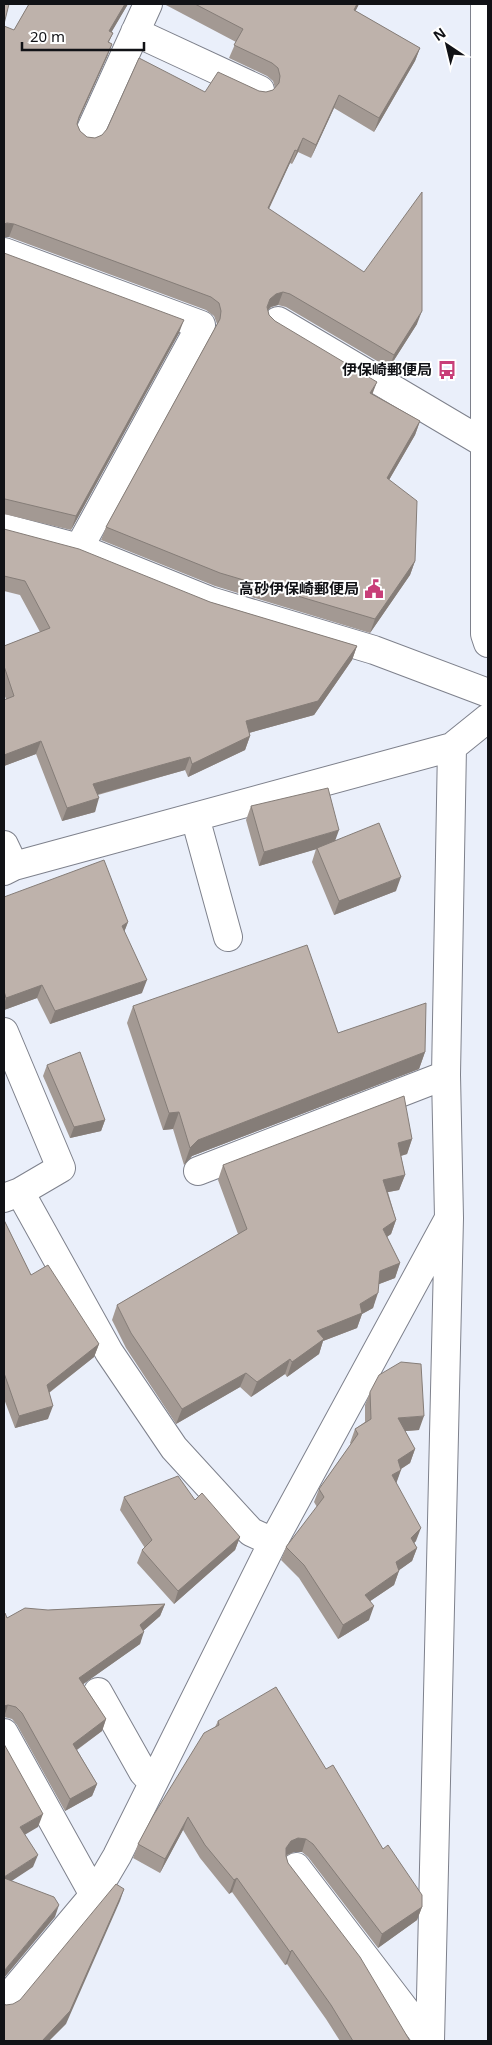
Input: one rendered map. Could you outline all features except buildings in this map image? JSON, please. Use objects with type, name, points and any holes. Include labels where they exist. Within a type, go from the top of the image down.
[{"type":"street","points":[[88,136],[148,4]]},
{"type":"street","points":[[485,4],[484,443],[485,634],[488,644]]},
{"type":"street","points":[[135,32],[260,90]]},
{"type":"street","points":[[4,252],[201,325],[79,548]]},
{"type":"street","points":[[278,321],[484,443]]},
{"type":"street","points":[[4,528],[79,548],[210,602],[374,650],[488,693]]},
{"type":"street","points":[[7,861],[195,817],[452,747],[488,718]]},
{"type":"street","points":[[430,2041],[449,1218],[446,1075],[452,747]]},
{"type":"street","points":[[195,817],[228,937]]},
{"type":"street","points":[[4,1032],[61,1168],[12,1195],[109,1352],[174,1448],[251,1532],[273,1542]]},
{"type":"street","points":[[198,1171],[446,1075]]},
{"type":"street","points":[[4,2002],[94,1895],[117,1856],[273,1542],[449,1218]]},
{"type":"street","points":[[98,1692],[143,1772],[153,1783]]},
{"type":"street","points":[[4,1733],[94,1895]]},
{"type":"street","points":[[296,1867],[430,2041]]},
{"type":"place","name":"伊保崎郵便局","points":[[447,370]]},
{"type":"place","name":"高砂伊保崎郵便局","points":[[374,589]]}]
